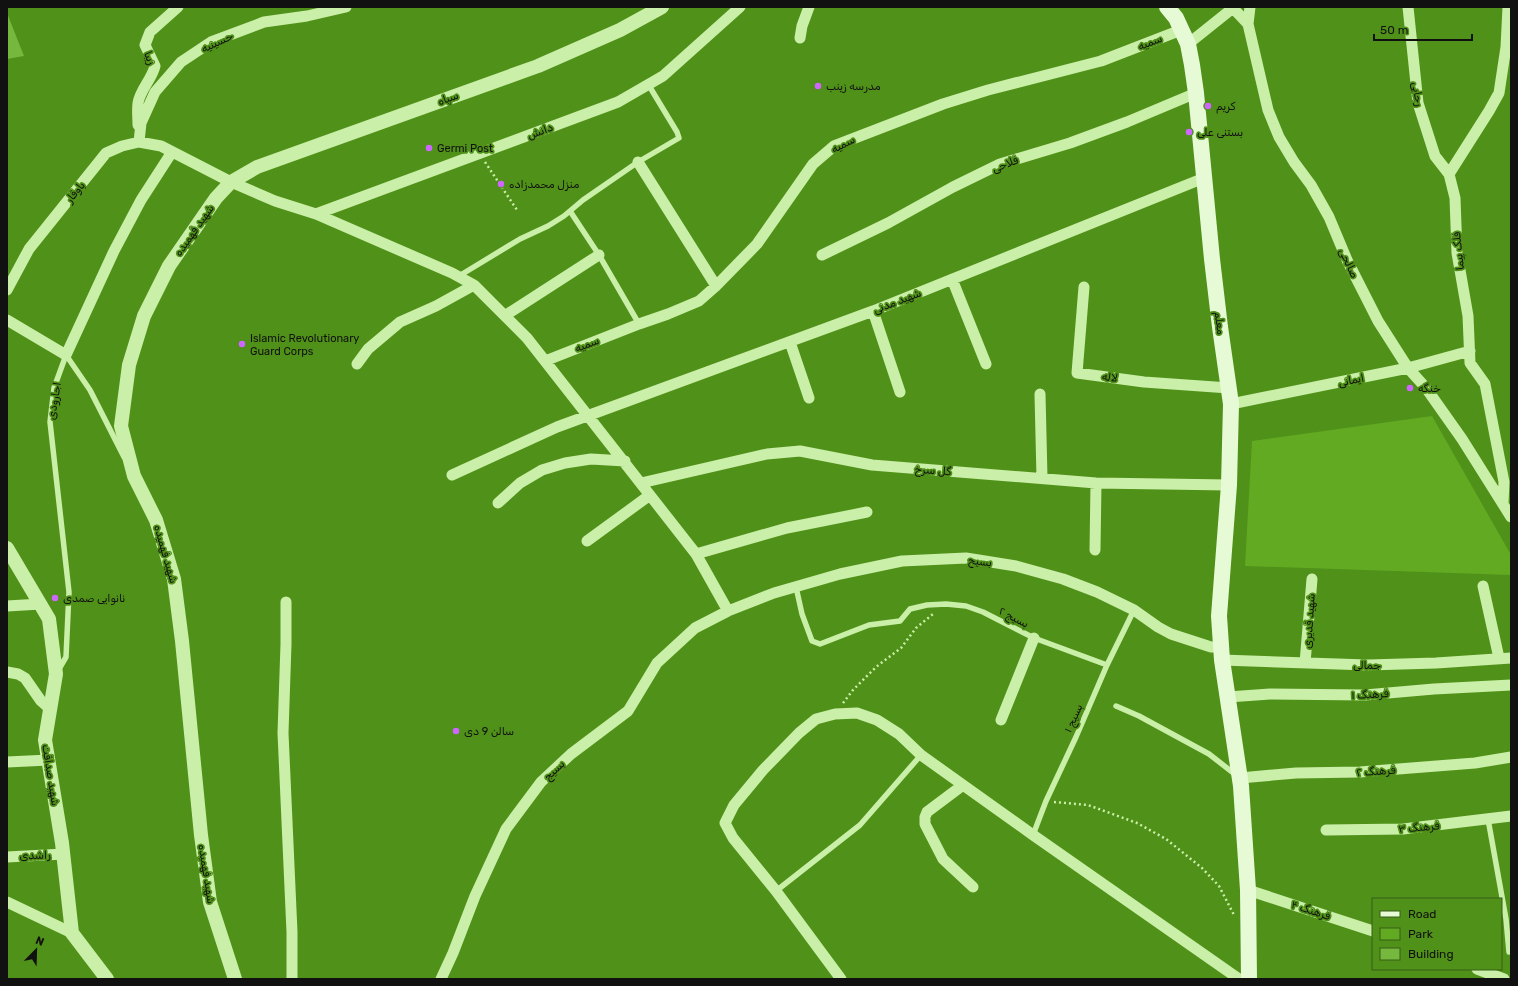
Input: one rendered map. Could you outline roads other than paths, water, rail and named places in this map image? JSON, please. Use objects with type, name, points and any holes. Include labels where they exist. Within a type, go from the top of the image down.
[{"type":"main road","name":"معلم","points":[[1167,7],[1176,18],[1185,37],[1196,92],[1220,327],[1231,404],[1229,485],[1220,584],[1219,616],[1222,653],[1240,778],[1248,890],[1249,979]]},
{"type":"street","name":"زیبا","points":[[139,142],[138,102],[147,83],[153,75],[156,66],[145,45],[150,32],[178,7]]},
{"type":"street","name":"حسینیه","points":[[139,142],[141,123],[155,92],[181,62],[211,42],[264,22],[307,16],[346,7]]},
{"type":"street","name":"سپاه","points":[[231,182],[257,167],[538,66],[620,30],[662,7]]},
{"type":"street","name":"دانش","points":[[316,214],[618,102],[663,76],[740,7]]},
{"type":"street","points":[[800,38],[802,26],[809,7]]},
{"type":"street","points":[[1232,7],[1248,24]]},
{"type":"street","name":"سمیه","points":[[545,360],[668,314],[699,300],[716,286],[758,244],[813,164],[834,146],[943,104],[988,90],[1101,61],[1185,37],[1232,7]]},
{"type":"street","points":[[1248,24],[1250,7]]},
{"type":"street","name":"رجایی","points":[[1408,7],[1418,103],[1435,156],[1449,174]]},
{"type":"street","points":[[1449,174],[1499,93],[1506,46],[1508,7]]},
{"type":"street","name":"صالحی","points":[[1248,24],[1268,110],[1279,137],[1294,162],[1311,185],[1329,217],[1347,260],[1378,321],[1408,368],[1426,388],[1462,438],[1511,517]]},
{"type":"street","name":"فلاحی","points":[[822,255],[888,223],[953,187],[1000,164],[1084,138],[1127,122],[1196,92]]},
{"type":"street","name":"باوقار","points":[[7,290],[29,249],[106,153],[122,146],[139,142],[160,146],[231,182],[275,201],[316,214],[459,276],[474,284],[506,315],[545,360],[587,416],[625,461],[696,554],[728,611]]},
{"type":"street","name":"اجارودی","points":[[66,355],[114,251],[141,200],[172,152]]},
{"type":"street","points":[[638,162],[716,286]]},
{"type":"street","name":"فلک پیما","points":[[1449,174],[1455,198],[1457,253],[1468,316],[1470,363],[1485,384],[1504,482],[1503,503]]},
{"type":"street","name":"شهید مدنی","points":[[452,475],[557,427],[873,311],[1204,178]]},
{"type":"street","name":"شهید فهمیده","points":[[231,182],[216,198],[169,266],[144,316],[129,365],[121,426],[134,476],[156,520],[174,579],[184,656],[200,835],[210,902],[235,979]]},
{"type":"street","points":[[506,315],[599,255]]},
{"type":"street","points":[[952,280],[986,364]]},
{"type":"street","points":[[357,364],[368,349],[400,322],[436,306],[474,284]]},
{"type":"street","name":"لاله","points":[[1084,287],[1077,373],[1144,382],[1229,388]]},
{"type":"street","points":[[873,311],[900,392]]},
{"type":"street","points":[[7,320],[66,355]]},
{"type":"street","points":[[790,342],[809,398]]},
{"type":"street","name":"ایمانی","points":[[1231,404],[1408,368],[1470,351]]},
{"type":"street","points":[[1040,394],[1042,478]]},
{"type":"street","name":"گل سرخ","points":[[641,483],[767,454],[800,451],[872,465],[1096,482],[1229,485]]},
{"type":"street","points":[[498,503],[520,482],[542,470],[565,463],[591,459],[625,461]]},
{"type":"street","points":[[1095,550],[1096,482]]},
{"type":"street","points":[[587,541],[650,495]]},
{"type":"street","points":[[696,554],[787,528],[867,512]]},
{"type":"street","name":"شهید صداقت","points":[[7,548],[49,619],[56,674],[45,740],[64,854],[72,933]]},
{"type":"street","name":"بسیح","points":[[728,611],[774,593],[840,574],[902,561],[966,558],[1016,566],[1063,579],[1097,592],[1134,610],[1158,627],[1171,634],[1211,646],[1222,653]]},
{"type":"street","name":"شهید قدیری","points":[[1305,663],[1312,579]]},
{"type":"street","points":[[1483,586],[1499,658]]},
{"type":"street","points":[[286,602],[283,733],[292,932],[292,979]]},
{"type":"street","points":[[7,606],[41,604]]},
{"type":"street","name":"بسیج","points":[[441,979],[453,953],[474,896],[506,829],[541,782],[571,754],[628,711],[657,663],[694,628],[728,611]]},
{"type":"street","points":[[1001,720],[1034,638]]},
{"type":"street","name":"جمالی","points":[[1222,653],[1305,663],[1368,665],[1436,663],[1511,658]]},
{"type":"street","points":[[7,672],[18,674],[25,678],[41,701],[50,709]]},
{"type":"street","name":"فرهنگ ۱","points":[[1228,697],[1270,694],[1365,695],[1434,689],[1511,685]]},
{"type":"street","points":[[841,979],[776,891],[733,838],[725,823],[734,805],[763,770],[799,733],[816,719],[835,714],[857,713],[877,720],[899,734],[921,756],[1239,979]]},
{"type":"street","name":"فرهنگ ۲","points":[[1240,778],[1296,773],[1360,772],[1475,763],[1511,756]]},
{"type":"street","points":[[7,762],[48,760]]},
{"type":"street","points":[[963,785],[927,812],[925,824],[943,858],[973,887]]},
{"type":"street","name":"فرهنگ ۳","points":[[1326,830],[1403,829],[1488,820],[1511,816]]},
{"type":"street","name":"راشدی","points":[[7,856],[64,854]]},
{"type":"street","name":"فرهنگ ۴","points":[[1248,890],[1372,931]]},
{"type":"street","points":[[7,902],[72,933],[107,979]]},
{"type":"street","points":[[1480,970],[1504,979]]},
{"type":"lane","points":[[459,276],[520,238],[548,226],[638,162],[679,138],[677,132],[648,84]]},
{"type":"lane","points":[[570,210],[599,255],[639,324]]},
{"type":"lane","points":[[66,355],[90,390],[106,424],[134,476]]},
{"type":"lane","name":"اجارودی","points":[[56,674],[66,657],[70,592],[50,422],[54,388],[66,355]]},
{"type":"lane","name":"بسیج ۲","points":[[796,587],[802,614],[812,642],[820,644],[869,625],[900,621],[910,609],[927,605],[946,604],[966,606],[983,612],[1034,638],[1107,665]]},
{"type":"lane","name":"بسیج ۱","points":[[1033,836],[1046,801],[1107,665],[1134,610]]},
{"type":"lane","points":[[1116,706],[1139,716],[1209,754],[1240,778]]},
{"type":"lane","points":[[776,891],[860,825],[921,756]]},
{"type":"lane","points":[[1488,820],[1506,919],[1509,952]]},
{"type":"place","name":"مدرسه زینب","points":[[818,86]]},
{"type":"place","name":"کریم","points":[[1208,106]]},
{"type":"place","name":"بستنی علی","points":[[1189,132]]},
{"type":"place","name":"Germi Post","points":[[429,148]]},
{"type":"place","name":"منزل محمدزاده","points":[[501,184]]},
{"type":"place","name":"Islamic Revolutionary Guard Corps","points":[[242,344]]},
{"type":"place","name":"خنگه","points":[[1410,388]]},
{"type":"place","name":"نانوایی صمدی","points":[[55,598]]},
{"type":"place","name":"سالن 9 دی","points":[[456,731]]}]
